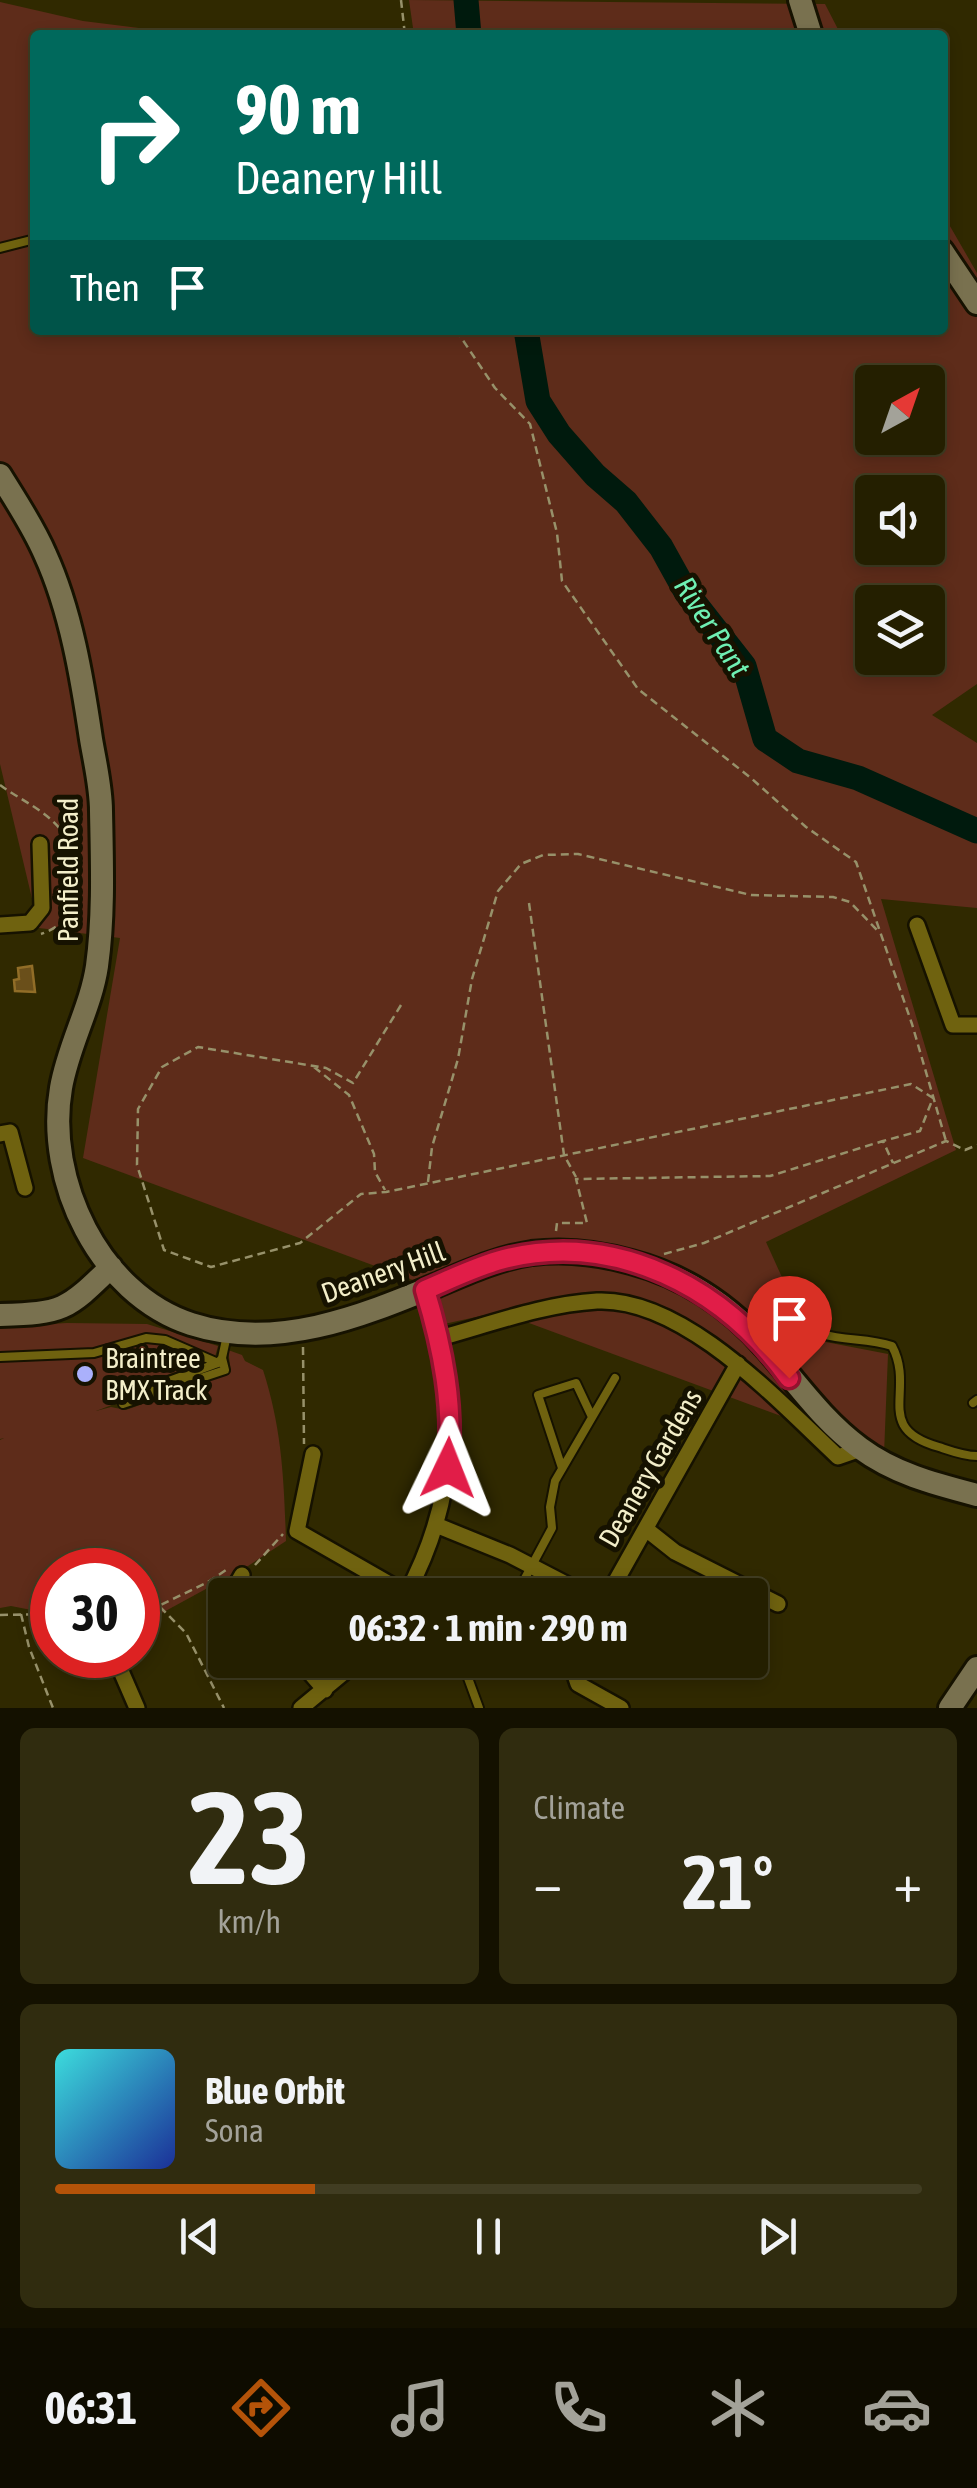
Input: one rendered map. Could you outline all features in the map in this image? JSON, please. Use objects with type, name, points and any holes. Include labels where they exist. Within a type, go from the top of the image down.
[{"type":"main road","points":[[800,0],[809,30]]},
{"type":"main road","points":[[948,260],[977,303]]},
{"type":"main road","name":"Panfield Road","points":[[0,475],[46,554],[61,594],[85,696],[101,805],[101,926],[96,972],[61,1088],[58,1131],[69,1190],[87,1232],[110,1267]]},
{"type":"main road","name":"Deanery Hill","points":[[110,1267],[154,1306],[192,1324],[227,1331],[302,1332],[503,1259],[554,1252],[598,1254],[634,1262],[691,1285],[754,1334],[811,1404],[861,1448],[904,1475],[977,1495]]},
{"type":"main road","points":[[0,1315],[52,1314],[78,1300],[110,1267]]},
{"type":"main road","points":[[950,1708],[977,1668]]},
{"type":"street","points":[[0,925],[30,923],[42,908],[40,844]]},
{"type":"street","points":[[917,925],[954,1025],[977,1025]]},
{"type":"street","points":[[0,1134],[10,1132],[24,1188]]},
{"type":"street","points":[[414,1578],[436,1525],[450,1440],[447,1376],[425,1290]]},
{"type":"street","name":"Deanery Hill","points":[[440,1338],[546,1310],[602,1301],[633,1305],[661,1314],[738,1364],[838,1457],[861,1448]]},
{"type":"street","name":"Deanery Gardens","points":[[615,1578],[738,1364]]},
{"type":"street","points":[[307,1455],[292,1531],[385,1578]]},
{"type":"street","points":[[436,1525],[556,1578]]},
{"type":"street","points":[[646,1528],[675,1552],[778,1604]]},
{"type":"street","points":[[124,1678],[137,1708]]},
{"type":"street","points":[[315,1678],[325,1690]]},
{"type":"street","points":[[301,1708],[339,1678]]},
{"type":"street","points":[[576,1678],[578,1684],[621,1708]]},
{"type":"lane","points":[[0,248],[30,240]]},
{"type":"lane","points":[[754,1334],[777,1318],[846,1340],[876,1340],[892,1346],[900,1361],[900,1423],[907,1434],[920,1442],[977,1456]]},
{"type":"lane","points":[[220,1361],[227,1331]]},
{"type":"lane","points":[[0,1358],[94,1353],[146,1338],[165,1340],[220,1361],[225,1370],[123,1404],[128,1396],[220,1361]]},
{"type":"lane","points":[[527,1578],[552,1528],[551,1497],[562,1468],[614,1378]]},
{"type":"lane","points":[[562,1468],[538,1395],[576,1383],[592,1417]]},
{"type":"lane","points":[[468,1678],[478,1708]]},
{"type":"path","points":[[401,0],[404,30]]},
{"type":"path","points":[[459,335],[495,388],[530,424],[557,534],[562,582],[638,689],[751,778],[806,828],[856,862],[912,1024],[946,1141],[965,1150],[977,1145]]},
{"type":"path","points":[[428,1183],[432,1147],[458,1059],[472,979],[498,891],[521,864],[542,854],[578,854],[751,895],[834,897],[850,902],[879,932]]},
{"type":"path","points":[[529,903],[564,1155],[576,1178],[587,1222],[557,1223],[554,1252]]},
{"type":"path","points":[[400,1006],[353,1083],[326,1068],[198,1048],[162,1066],[138,1109],[137,1165],[164,1250],[211,1266],[300,1243],[361,1194],[912,1084],[933,1098]]},
{"type":"path","points":[[313,1066],[349,1096],[374,1154],[375,1172],[386,1192]]},
{"type":"path","points":[[576,1178],[770,1176],[920,1131],[933,1098]]},
{"type":"path","points":[[634,1262],[704,1243],[946,1141]]},
{"type":"path","points":[[883,1142],[894,1163]]},
{"type":"path","points":[[302,1332],[307,1455]]},
{"type":"path","points":[[245,1578],[292,1531]]},
{"type":"path","points":[[214,1578],[238,1561],[239,1578]]},
{"type":"path","points":[[208,1582],[160,1606],[186,1633],[224,1708]]},
{"type":"path","points":[[0,1614],[30,1614]]},
{"type":"path","points":[[21,1614],[29,1647],[53,1708]]},
{"type":"shaded area","points":[[409,0],[825,4],[838,30],[413,30]]},
{"type":"shaded area","points":[[0,2],[83,21],[155,30],[30,30],[30,335],[948,335],[948,223],[977,273],[977,684],[932,715],[977,743],[977,908],[881,899],[956,1150],[766,1242],[810,1339],[888,1354],[884,1454],[499,1312],[444,1324],[435,1294],[440,1290],[83,1158],[120,938],[39,928],[0,764]]},
{"type":"shaded area","points":[[147,1324],[218,1346],[215,1357],[127,1390],[117,1403],[96,1411],[111,1407],[126,1410],[231,1372],[228,1350],[263,1370],[278,1434],[286,1541],[226,1578],[208,1578],[208,1588],[160,1614],[160,1548],[30,1548],[30,1610],[0,1608],[0,1440],[4,1438],[0,1439],[0,1327]]},
{"type":"building","points":[[32,966],[35,992],[15,991],[18,968]]},
{"type":"waterway","name":"River Pant","points":[[466,0],[469,30]]},
{"type":"waterway","name":"River Pant","points":[[527,335],[538,401],[559,434],[595,475],[626,502],[661,547],[686,592],[744,666],[765,739],[798,761],[858,778],[977,831]]},
{"type":"place","name":"Braintree BMX Track","points":[[85,1374]]},
{"type":"route","points":[[448,1468],[447,1376],[425,1290],[503,1259],[566,1252],[598,1254],[662,1272],[691,1285],[741,1322],[789,1378]]}]
